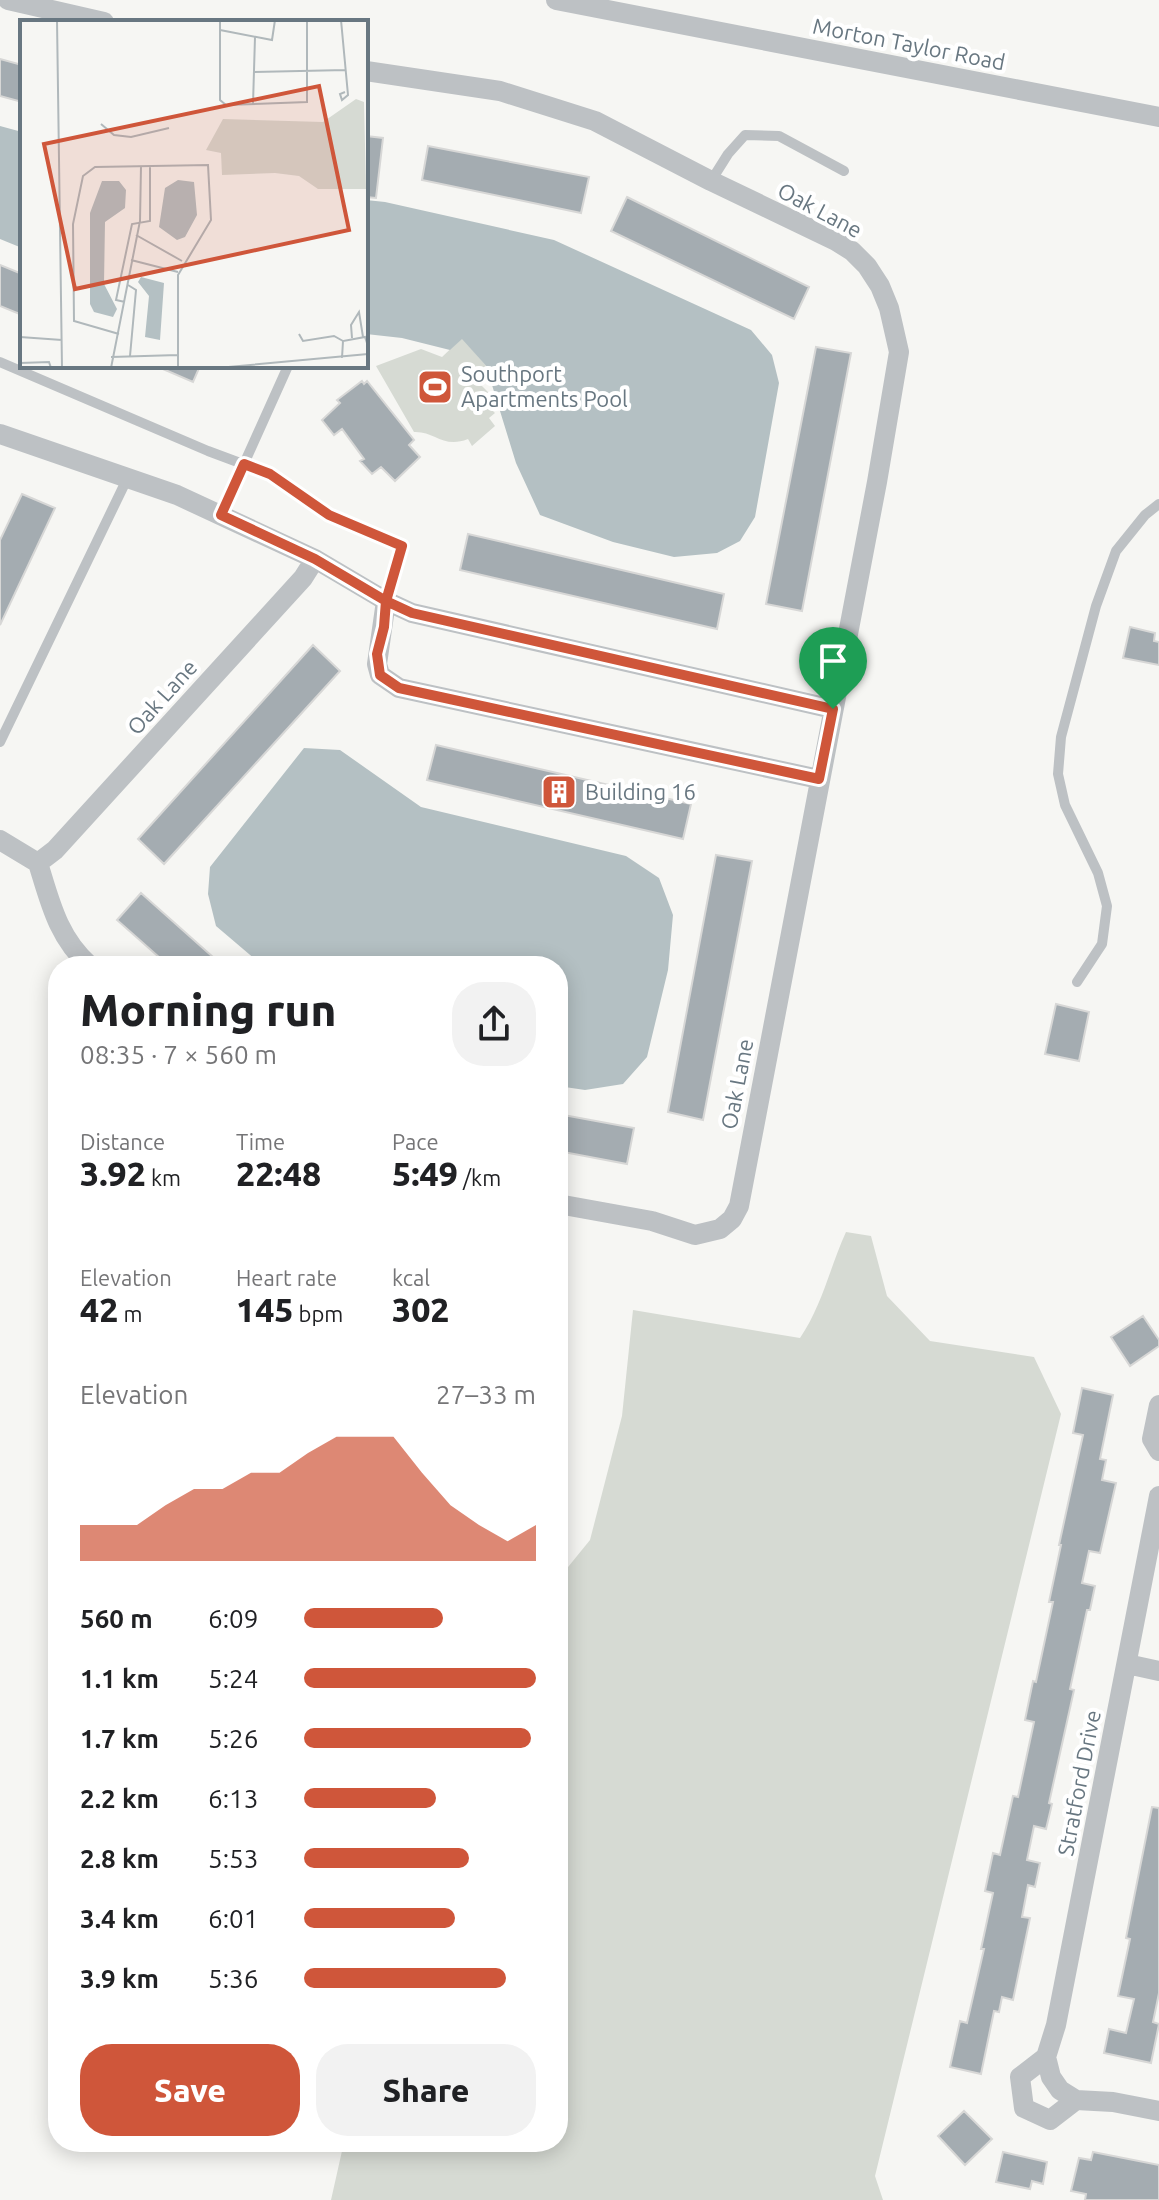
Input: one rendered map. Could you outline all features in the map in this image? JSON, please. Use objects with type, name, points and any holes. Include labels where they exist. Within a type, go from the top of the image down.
[{"type":"street","points":[[8,0],[95,20]]},
{"type":"street","name":"Morton Taylor Road","points":[[556,0],[1159,117]]},
{"type":"street","name":"Oak Lane","points":[[368,71],[500,91],[595,121],[836,241],[867,266],[880,286],[899,352],[739,1206],[732,1219],[720,1229],[695,1235],[652,1221],[568,1206]]},
{"type":"street","points":[[0,434],[128,477],[221,515],[315,559],[412,613],[833,709]]},
{"type":"street","name":"Oak Lane","points":[[38,863],[55,850],[303,578],[315,559]]},
{"type":"street","points":[[386,601],[377,664],[380,675],[399,688],[819,779]]},
{"type":"street","points":[[0,840],[38,863],[61,930],[80,956]]},
{"type":"street","points":[[1159,1405],[1152,1439],[1159,1451]]},
{"type":"street","name":"Stratford Drive","points":[[1046,2057],[1056,2025],[1159,1496]]},
{"type":"street","points":[[1127,1664],[1159,1671]]},
{"type":"street","points":[[1076,2100],[1050,2120],[1024,2108],[1020,2077],[1046,2057],[1051,2077],[1060,2090],[1076,2100],[1113,2102],[1159,2111]]},
{"type":"lane","points":[[711,181],[745,135],[779,136],[844,171]]},
{"type":"lane","points":[[0,362],[270,474],[329,515],[402,546],[386,601]]},
{"type":"lane","points":[[221,515],[287,368]]},
{"type":"lane","points":[[0,742],[128,477]]},
{"type":"lane","points":[[1077,982],[1102,944],[1107,906],[1098,873],[1065,805],[1058,774],[1061,737],[1096,606],[1116,551],[1145,515],[1159,504]]},
{"type":"shaded area","points":[[0,126],[20,131],[20,247],[0,239]]},
{"type":"shaded area","points":[[368,200],[554,240],[751,330],[772,355],[779,383],[755,517],[740,541],[717,553],[674,557],[613,542],[540,515],[516,463],[492,385],[484,374],[488,368],[462,339],[450,350],[402,338],[368,334]]},
{"type":"shaded area","name":"Southport Apartments Pool","points":[[462,338],[488,368],[476,380],[490,394],[484,402],[495,413],[489,418],[495,426],[472,446],[468,439],[452,442],[414,432],[376,366],[421,349],[442,357]]},
{"type":"shaded area","points":[[304,748],[340,750],[421,807],[626,856],[659,878],[673,915],[668,970],[647,1057],[623,1084],[585,1090],[568,1087],[568,956],[251,956],[216,926],[208,894],[210,867]]},
{"type":"shaded area","points":[[846,1232],[871,1236],[887,1296],[930,1341],[1034,1357],[1061,1414],[875,2176],[883,2200],[331,2200],[342,2152],[568,2152],[568,1567],[590,1540],[622,1416],[633,1310],[800,1338],[820,1300]]},
{"type":"building","points":[[0,59],[20,64],[20,101],[0,96]]},
{"type":"building","points":[[368,136],[383,138],[376,198],[368,197]]},
{"type":"building","points":[[428,146],[589,177],[581,213],[422,180]]},
{"type":"building","points":[[627,197],[809,287],[794,319],[611,231]]},
{"type":"building","points":[[0,265],[20,273],[20,314],[0,306]]},
{"type":"building","points":[[816,347],[851,353],[802,611],[766,604]]},
{"type":"building","points":[[161,368],[199,368],[193,382]]},
{"type":"building","points":[[362,381],[364,384],[367,381],[414,440],[409,445],[420,457],[395,481],[381,467],[372,474],[360,461],[364,459],[342,429],[334,435],[322,420],[340,403],[337,400]]},
{"type":"building","points":[[22,494],[55,508],[0,625],[0,540]]},
{"type":"building","points":[[468,534],[724,594],[717,629],[460,570]]},
{"type":"building","points":[[1130,627],[1155,633],[1154,641],[1159,642],[1159,665],[1123,658]]},
{"type":"building","points":[[313,645],[340,671],[164,864],[138,839]]},
{"type":"building","name":"Building 16","points":[[436,745],[691,804],[683,839],[427,780]]},
{"type":"building","points":[[716,855],[752,861],[703,1120],[668,1112]]},
{"type":"building","points":[[141,893],[212,956],[158,956],[117,920]]},
{"type":"building","points":[[1056,1004],[1089,1012],[1079,1061],[1045,1054]]},
{"type":"building","points":[[568,1116],[634,1128],[627,1164],[568,1153]]},
{"type":"building","points":[[1143,1316],[1159,1340],[1159,1346],[1130,1366],[1111,1337]]},
{"type":"building","points":[[1082,1388],[1113,1395],[1100,1459],[1106,1460],[1102,1480],[1116,1483],[1100,1553],[1089,1551],[1082,1583],[1095,1586],[1070,1689],[1074,1690],[1046,1829],[1034,1826],[1027,1860],[1040,1863],[1035,1887],[1028,1885],[1022,1917],[1030,1918],[1013,2000],[1002,1997],[999,2012],[994,2011],[981,2074],[950,2067],[960,2021],[967,2023],[984,1949],[981,1949],[993,1893],[985,1891],[993,1853],[1000,1855],[1013,1796],[1018,1797],[1034,1722],[1025,1720],[1053,1602],[1049,1602],[1059,1545],[1083,1435],[1073,1433]]},
{"type":"building","points":[[1152,1807],[1159,1808],[1159,1993],[1153,2022],[1159,2024],[1151,2063],[1104,2053],[1109,2029],[1126,2033],[1134,1999],[1118,1996]]},
{"type":"building","points":[[964,2111],[992,2139],[965,2165],[938,2136]]},
{"type":"building","points":[[1003,2152],[1047,2162],[1043,2184],[1032,2181],[1030,2189],[996,2182]]},
{"type":"building","points":[[1093,2152],[1159,2165],[1159,2200],[1085,2200],[1086,2194],[1071,2191],[1079,2158],[1091,2160]]},
{"type":"place","name":"Southport Apartments Pool","points":[[435,387]]},
{"type":"place","name":"Building 16","points":[[559,792]]},
{"type":"route","points":[[833,709],[412,613],[386,601],[315,559],[221,515],[244,464],[270,474],[329,515],[402,546],[386,601],[377,654],[380,675],[399,688],[819,779],[833,709]]}]
